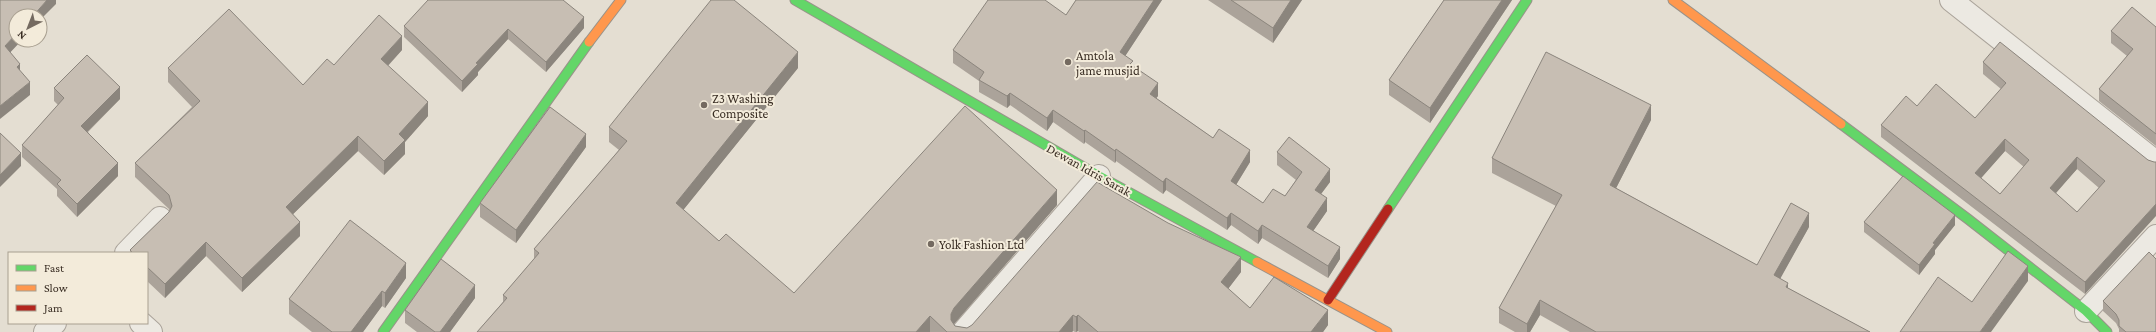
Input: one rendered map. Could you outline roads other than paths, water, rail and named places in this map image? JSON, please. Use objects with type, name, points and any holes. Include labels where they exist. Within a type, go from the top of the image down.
[{"type":"street","points":[[383,332],[582,51],[621,0]]},
{"type":"street","name":"Dewan Idris Sarak","points":[[795,0],[1099,176],[1387,332]]},
{"type":"street","points":[[1328,300],[1527,0]]},
{"type":"street","points":[[1673,0],[1968,219],[2086,311],[2107,332]]},
{"type":"street","points":[[1951,0],[2156,162]]},
{"type":"street","points":[[963,332],[1099,176]]},
{"type":"street","points":[[127,252],[160,218]]},
{"type":"street","points":[[2086,311],[2156,236]]},
{"type":"street","points":[[45,332],[54,324]]},
{"type":"street","points":[[143,324],[152,332]]},
{"type":"place","name":"Amtola jame musjid","points":[[1068,62]]},
{"type":"place","name":"Z3 Washing Composite","points":[[704,105]]},
{"type":"place","name":"Yolk Fashion Ltd","points":[[931,244]]}]
